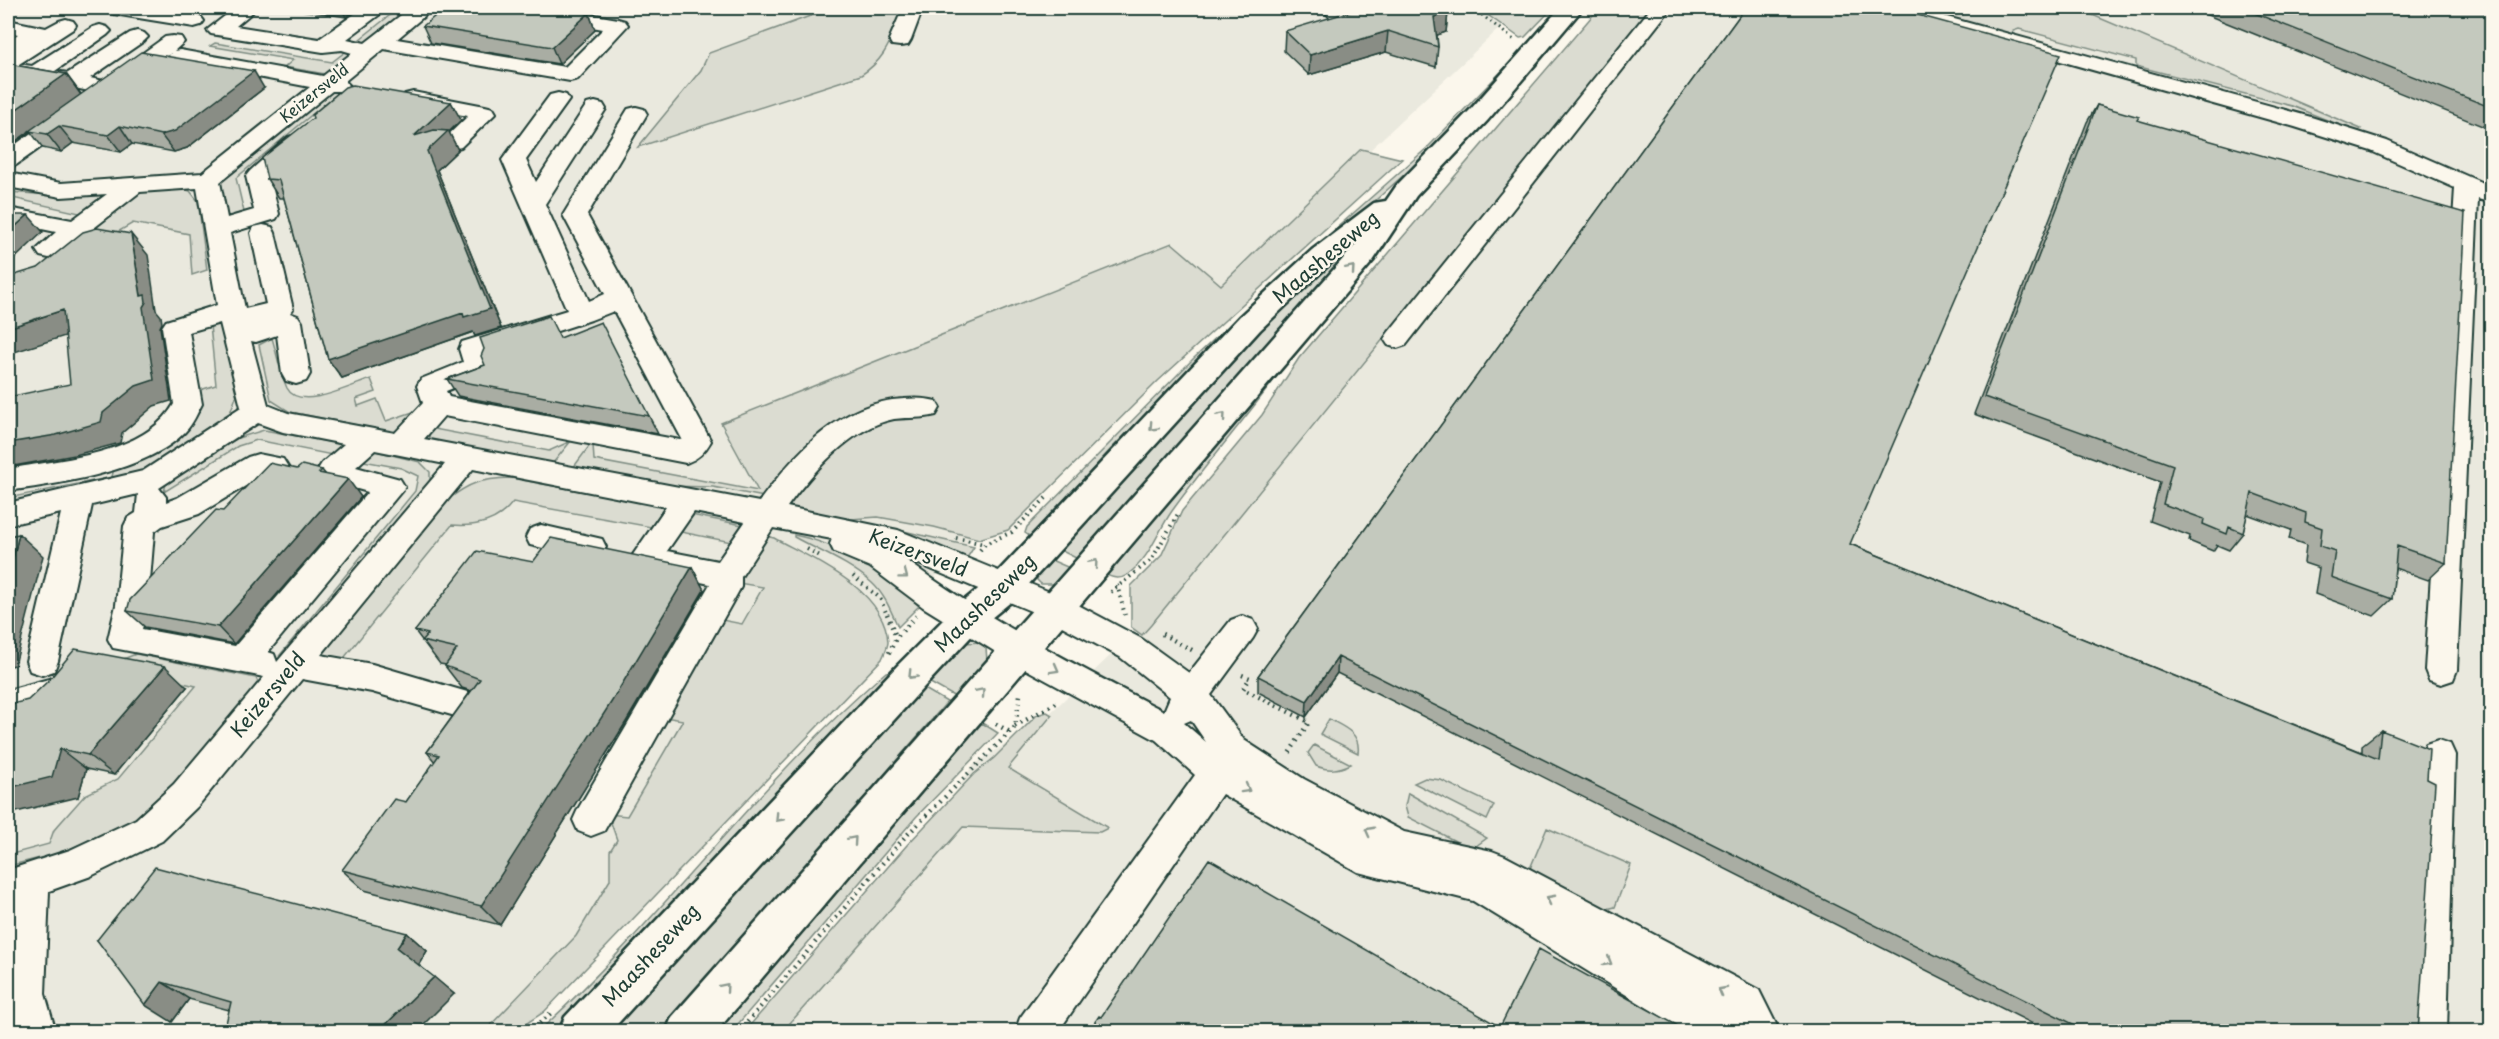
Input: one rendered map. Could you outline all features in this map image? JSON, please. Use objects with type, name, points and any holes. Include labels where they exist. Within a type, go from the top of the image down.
[{"type":"main road","name":"Maasheseweg","points":[[580,1032],[911,676],[967,618],[1006,586],[1251,323],[1322,256],[1406,191],[1479,115],[1572,8]]},
{"type":"main road","name":"Maasheseweg","points":[[687,1032],[1017,650],[1364,255],[1406,191]]},
{"type":"street","points":[[120,8],[194,21]]},
{"type":"street","points":[[323,46],[376,8]]},
{"type":"street","points":[[245,10],[218,30],[323,46],[343,44],[408,47],[570,74],[618,25],[521,8]]},
{"type":"street","points":[[900,40],[913,8]]},
{"type":"street","points":[[1330,8],[1342,17],[1380,8]]},
{"type":"street","points":[[1397,339],[1661,8]]},
{"type":"street","points":[[1893,8],[2303,122],[2379,146],[2479,191],[2441,670]]},
{"type":"street","points":[[408,47],[427,17]]},
{"type":"street","name":"Keizersveld","points":[[208,180],[332,94],[373,46],[427,17]]},
{"type":"street","points":[[253,36],[289,20],[278,39]]},
{"type":"street","points":[[8,61],[66,25]]},
{"type":"street","points":[[8,26],[37,31],[8,50]]},
{"type":"street","points":[[35,74],[100,31]]},
{"type":"street","points":[[71,81],[137,38]]},
{"type":"street","points":[[12,153],[108,88],[176,49],[332,94]]},
{"type":"street","points":[[8,68],[108,88]]},
{"type":"street","points":[[392,95],[485,113],[453,142]]},
{"type":"street","points":[[558,100],[514,160],[582,314]]},
{"type":"street","points":[[534,203],[595,109]]},
{"type":"street","points":[[438,405],[686,452],[697,441],[575,215],[636,114]]},
{"type":"street","points":[[215,229],[267,214],[258,176],[312,129]]},
{"type":"street","points":[[8,180],[61,190],[208,180],[215,229],[256,411],[151,480],[8,514]]},
{"type":"street","points":[[50,250],[134,185]]},
{"type":"street","points":[[8,215],[77,230]]},
{"type":"street","points":[[235,323],[280,309],[263,233]]},
{"type":"street","points":[[438,405],[431,386],[478,367],[472,349],[582,314],[620,298]]},
{"type":"street","points":[[8,480],[114,459],[146,444],[175,424],[188,404],[175,327],[289,322],[296,374]]},
{"type":"street","points":[[401,445],[438,405]]},
{"type":"street","points":[[591,820],[725,587],[726,575],[770,517],[778,496],[820,450],[870,416],[897,407],[926,408]]},
{"type":"street","name":"Keizersveld","points":[[256,411],[284,422],[887,538],[1056,608],[1131,648],[1191,694],[1224,762]]},
{"type":"street","points":[[243,659],[390,487],[332,471],[369,439]]},
{"type":"street","name":"Keizersveld","points":[[36,1032],[26,994],[19,884],[78,864],[149,830],[186,795],[466,458]]},
{"type":"street","points":[[273,467],[258,465],[189,506],[151,518],[139,526],[132,605],[124,639],[372,678],[469,706]]},
{"type":"street","points":[[151,480],[151,518]]},
{"type":"street","points":[[42,661],[79,497]]},
{"type":"street","points":[[645,558],[686,501]]},
{"type":"street","name":"Keizersveld","points":[[770,517],[881,558],[934,598],[1017,650],[1168,729],[1224,762]]},
{"type":"street","points":[[541,537],[726,575]]},
{"type":"street","points":[[1168,729],[1191,694],[1242,629]]},
{"type":"street","points":[[8,704],[60,690]]},
{"type":"street","points":[[2427,1032],[2438,754]]},
{"type":"street","points":[[1034,1032],[1224,762]]},
{"type":"street","points":[[1224,762],[1371,860],[1481,886],[1725,1032]]},
{"type":"street","points":[[1224,762],[1292,790],[1398,847],[1492,868],[1745,1004],[1761,1032]]},
{"type":"path","points":[[1473,8],[1521,46]]},
{"type":"path","points":[[770,517],[780,535],[832,562]]},
{"type":"path","points":[[852,575],[880,598],[896,638]]},
{"type":"path","points":[[1015,727],[1044,708],[1092,689]]},
{"type":"shaded area","points":[[8,8],[1521,8],[1096,408],[697,828],[494,1032],[8,1031]]},
{"type":"shaded area","points":[[399,8],[410,8],[365,44],[360,39]]},
{"type":"shaded area","points":[[832,8],[905,8],[884,53],[861,75],[638,147],[701,70],[709,53]]},
{"type":"shaded area","points":[[1478,8],[1553,8],[1525,37],[1520,38]]},
{"type":"shaded area","points":[[1599,8],[1652,8],[1151,625],[1142,635],[1131,627],[1131,586],[1161,556],[1182,511],[1262,415],[1299,358]]},
{"type":"shaded area","points":[[1654,8],[2491,8],[2491,1031],[781,1032],[879,917],[972,766],[1044,719],[1157,611]]},
{"type":"shaded area","points":[[1940,8],[2076,8],[2361,129],[2357,132],[2292,106],[2136,66],[2136,60],[2019,29],[2013,31],[2005,51],[1950,19]]},
{"type":"shaded area","points":[[215,43],[332,62],[349,49],[355,52],[325,74],[285,67],[293,60],[210,46]]},
{"type":"shaded area","points":[[1521,51],[1524,52],[1436,146],[1220,340],[1110,450],[1031,537],[1025,533],[1027,527],[1194,358],[1428,147]]},
{"type":"shaded area","points":[[329,90],[340,91],[236,178],[244,212],[227,217],[220,181]]},
{"type":"shaded area","points":[[1361,149],[1402,159],[1158,381],[1008,530],[979,539],[934,527],[878,517],[837,520],[811,516],[764,497],[713,487],[663,486],[573,468],[590,445],[593,445],[594,460],[758,491],[721,423],[1172,243],[1221,285]]},
{"type":"shaded area","points":[[183,189],[190,191],[198,201],[207,270],[192,275],[189,234],[133,223],[78,255],[53,252],[135,191]]},
{"type":"shaded area","points":[[8,192],[66,196],[114,193],[88,215],[8,197]]},
{"type":"shaded area","points":[[1356,241],[1360,241],[1080,560],[1058,549],[1227,359]]},
{"type":"shaded area","points":[[224,320],[238,392],[228,418],[170,462],[133,476],[8,504],[8,498],[112,477],[115,463],[197,391],[216,385],[210,325]]},
{"type":"shaded area","points":[[272,338],[280,370],[287,388],[293,395],[303,398],[326,395],[371,379],[376,392],[356,399],[358,406],[377,399],[386,421],[422,409],[398,433],[290,412],[271,400],[259,345]]},
{"type":"shaded area","points":[[1290,358],[1172,511],[1142,561],[1127,575],[1119,578],[1097,570]]},
{"type":"shaded area","points":[[438,414],[434,429],[549,451],[571,441],[553,463],[431,440],[425,428]]},
{"type":"shaded area","points":[[264,430],[340,444],[342,448],[337,456],[257,440],[238,446],[164,492],[167,479],[238,438]]},
{"type":"shaded area","points":[[376,451],[420,462],[430,472],[430,486],[298,648],[280,655],[415,491],[418,476],[401,468],[358,460]]},
{"type":"shaded area","points":[[511,478],[666,507],[651,527],[513,502],[494,519],[478,524],[452,525],[340,663],[314,657],[446,501],[476,483]]},
{"type":"shaded area","points":[[691,515],[753,527],[741,544],[681,532]]},
{"type":"shaded area","points":[[877,525],[974,547],[967,558],[875,528]]},
{"type":"shaded area","points":[[762,535],[774,538],[845,578],[875,606],[884,623],[888,642],[882,659],[544,1012],[515,1031],[484,1032],[576,936],[610,880],[610,851],[617,840],[608,814],[627,816],[683,720],[664,717],[717,619],[742,624],[763,587],[738,583]]},
{"type":"shaded area","points":[[794,535],[828,545],[862,562],[893,583],[919,606],[898,627],[884,598],[872,583],[854,569]]},
{"type":"shaded area","points":[[1051,560],[1072,569],[1057,584],[1041,584],[1037,576]]},
{"type":"shaded area","points":[[981,642],[986,648],[987,661],[957,698],[925,680],[964,643]]},
{"type":"shaded area","points":[[136,654],[256,678],[260,687],[167,798],[142,819],[60,853],[8,866],[8,855],[49,844],[54,830],[85,795],[118,779],[196,686],[107,665]]},
{"type":"shaded area","points":[[886,672],[892,672],[556,1031],[538,1032],[627,944],[795,758]]},
{"type":"shaded area","points":[[918,685],[947,702],[662,1031],[601,1032]]},
{"type":"shaded area","points":[[1047,712],[1052,715],[1008,768],[1108,828],[1100,832],[963,827],[783,1031],[745,1031],[907,845],[974,774],[994,758],[1037,715]]},
{"type":"shaded area","points":[[1329,719],[1346,728],[1354,736],[1357,740],[1358,753],[1320,734]]},
{"type":"shaded area","points":[[982,723],[998,733],[916,817],[732,1031],[715,1032]]},
{"type":"shaded area","points":[[1314,745],[1351,764],[1333,769],[1316,766],[1308,753]]},
{"type":"shaded area","points":[[1425,778],[1441,780],[1494,805],[1487,820],[1414,783]]},
{"type":"shaded area","points":[[1408,793],[1487,838],[1476,846],[1461,844],[1408,817],[1405,806]]},
{"type":"shaded area","points":[[1547,828],[1631,865],[1615,907],[1602,910],[1529,871]]},
{"type":"building","points":[[445,8],[559,8],[589,13],[552,47],[423,26]]},
{"type":"building","points":[[1362,8],[1443,8],[1448,12],[1434,17],[1438,47],[1388,31],[1310,55],[1285,31]]},
{"type":"building","points":[[1745,8],[1892,8],[2061,54],[1850,544],[2378,759],[2381,730],[2429,749],[2427,779],[2435,783],[2418,1032],[2089,1032],[1338,657],[1307,701],[1258,676]]},
{"type":"building","points":[[2242,8],[2492,8],[2492,108]]},
{"type":"building","points":[[141,52],[254,71],[175,131],[161,135],[120,126],[108,135],[59,126],[47,134],[29,131]]},
{"type":"building","points":[[8,64],[66,74],[8,115]]},
{"type":"building","points":[[353,85],[451,102],[414,136],[434,130],[448,131],[427,151],[490,309],[464,317],[463,313],[328,359],[279,180],[267,179],[262,158],[313,118],[312,115],[345,87]]},
{"type":"building","points":[[2097,105],[2139,117],[2137,120],[2465,213],[2446,563],[2397,546],[2392,599],[2331,577],[2335,551],[2320,546],[2322,528],[2305,522],[2306,513],[2252,493],[2243,533],[2229,527],[2227,534],[2203,524],[2204,519],[2163,504],[2173,465],[1984,397]]},
{"type":"building","points":[[8,215],[28,215],[8,233]]},
{"type":"building","points":[[97,228],[131,234],[141,296],[145,295],[146,302],[143,307],[154,380],[136,386],[103,413],[101,422],[56,435],[8,443],[8,397],[70,384],[63,310],[8,328],[8,277],[38,268],[83,232]]},
{"type":"building","points":[[549,316],[560,338],[601,322],[649,416],[447,379],[485,365],[481,356],[484,349],[480,338]]},
{"type":"building","points":[[269,463],[297,469],[302,465],[322,470],[319,473],[348,479],[218,627],[127,611],[130,600],[216,510],[223,511]]},
{"type":"building","points":[[19,534],[8,578],[8,536]]},
{"type":"building","points":[[551,538],[692,567],[612,701],[481,906],[342,870],[394,799],[406,802],[439,755],[427,752],[480,679],[445,666],[457,649],[422,641],[428,634],[415,631],[477,551],[533,562]]},
{"type":"building","points":[[75,649],[165,666],[88,755],[60,749],[52,777],[8,788],[8,705],[28,700],[49,680]]},
{"type":"building","points":[[1209,859],[1500,1027],[1539,949],[1689,1032],[1088,1032],[1099,1016],[1101,1017]]},
{"type":"building","points":[[155,867],[407,933],[397,948],[434,977],[378,1032],[370,1032],[365,1027],[358,1032],[224,1032],[231,1002],[162,982],[145,1005],[97,940]]}]
